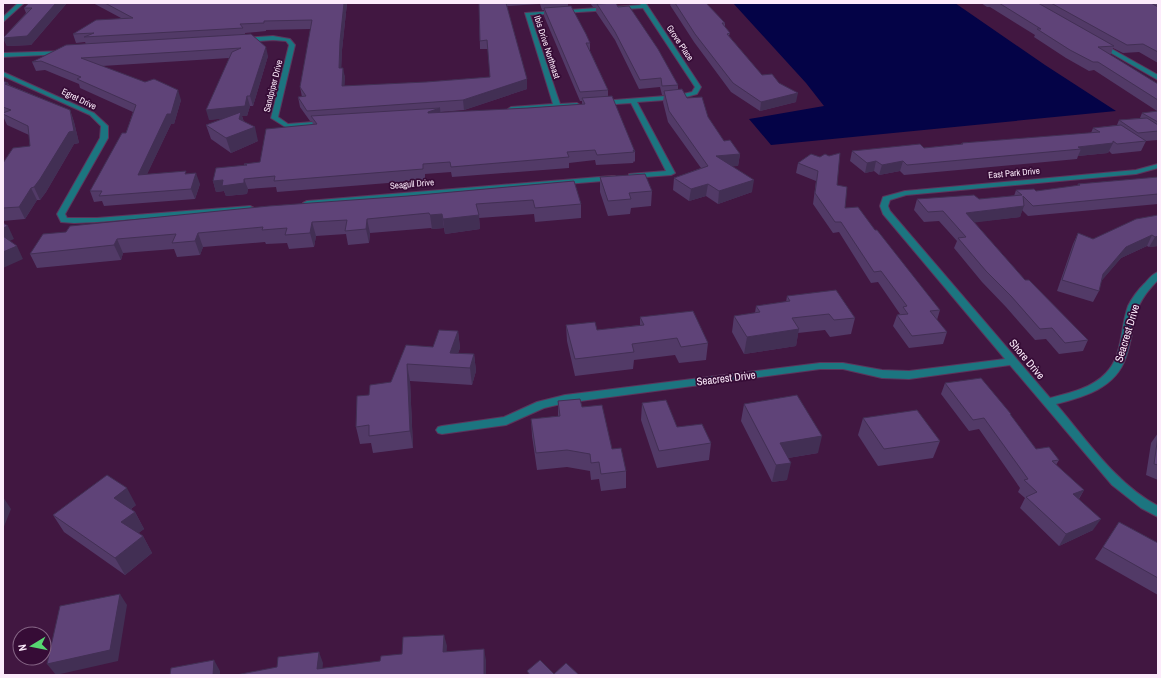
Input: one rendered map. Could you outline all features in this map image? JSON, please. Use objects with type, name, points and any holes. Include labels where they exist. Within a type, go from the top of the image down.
[{"type":"street","points":[[3,20],[21,3]]},
{"type":"street","name":"Grove Place","points":[[633,101],[679,97],[695,93],[698,87],[643,5]]},
{"type":"street","name":"Ibis Drive Northeast","points":[[557,106],[527,14],[643,5]]},
{"type":"street","name":"Sandpiper Drive","points":[[233,41],[273,38],[288,40],[292,45],[274,118],[287,126],[334,122]]},
{"type":"street","points":[[1097,43],[1158,78]]},
{"type":"street","points":[[3,56],[74,51]]},
{"type":"street","name":"Egret Drive","points":[[3,74],[92,114],[105,126],[104,138],[61,214],[64,220],[74,221],[257,207]]},
{"type":"street","points":[[595,103],[633,101]]},
{"type":"street","name":"Seagull Drive","points":[[296,204],[671,173],[633,101]]},
{"type":"street","points":[[501,110],[588,104]]},
{"type":"street","name":"East Park Drive","points":[[886,212],[884,206],[886,199],[905,193],[1136,172],[1158,166]]},
{"type":"street","name":"Shore Drive","points":[[886,212],[1116,482],[1145,506],[1158,512]]},
{"type":"street","name":"Seacrest Drive","points":[[1048,402],[1088,390],[1101,383],[1113,372],[1120,360],[1133,306],[1142,292],[1158,275]]},
{"type":"street","name":"Seacrest Drive","points":[[442,430],[506,421],[541,405],[565,399],[820,366],[843,366],[882,374],[909,374],[1014,361]]},
{"type":"shaded area","points":[[733,3],[955,3],[1045,65],[1116,111],[771,145],[749,119],[824,106],[806,83]]},
{"type":"building","points":[[29,3],[56,3],[27,36],[3,38],[32,8],[24,8]]},
{"type":"building","points":[[105,3],[344,3],[339,68],[343,68],[342,86],[490,77],[487,40],[480,41],[479,3],[506,3],[527,79],[463,100],[307,111],[298,97],[306,96],[300,87],[312,20],[264,21],[264,23],[240,24],[243,28],[84,37],[94,33],[73,34],[96,20],[133,18]]},
{"type":"building","points":[[616,3],[618,7],[629,6],[658,49],[678,85],[662,86],[661,78],[640,80],[615,32],[597,4]]},
{"type":"building","points":[[675,3],[706,3],[725,23],[722,23],[730,33],[727,34],[762,75],[772,74],[779,83],[798,93],[761,102],[733,83],[695,34]]},
{"type":"building","points":[[999,3],[1038,3],[1114,46],[1098,47],[1158,84],[1158,100],[1098,62],[1093,62],[1070,50],[1037,29],[1041,29]]},
{"type":"building","points":[[1051,3],[1151,3],[1158,7],[1158,52],[1143,44],[1127,45]]},
{"type":"building","points":[[571,6],[590,43],[586,43],[608,90],[580,92],[544,8]]},
{"type":"building","points":[[251,34],[266,47],[250,96],[247,96],[245,106],[206,110],[232,52],[241,48],[81,58],[145,82],[154,79],[178,90],[171,114],[167,114],[138,175],[186,171],[185,174],[196,173],[191,189],[99,196],[102,191],[90,191],[122,133],[126,133],[136,105],[77,79],[81,77],[41,61],[32,62],[66,45]]},
{"type":"building","points":[[3,81],[8,83],[5,84],[70,110],[74,131],[69,132],[40,179],[34,187],[31,188],[19,207],[3,208],[3,163],[13,148],[30,146],[28,126],[3,114],[11,110],[3,107]]},
{"type":"building","points":[[682,89],[687,98],[702,97],[708,117],[724,141],[730,140],[740,154],[716,156],[754,180],[719,191],[708,184],[691,189],[674,178],[708,166],[669,111],[664,91]]},
{"type":"building","points":[[612,96],[635,152],[633,150],[634,152],[597,155],[595,150],[567,152],[569,157],[451,167],[450,162],[423,164],[423,169],[274,181],[275,176],[244,179],[244,183],[222,186],[223,180],[213,181],[216,168],[247,165],[244,164],[260,162],[266,129],[317,124],[311,116],[440,108],[428,113],[528,108],[585,104],[582,98]]},
{"type":"building","points":[[1158,111],[1158,122],[1142,113]]},
{"type":"building","points":[[241,112],[239,119],[255,127],[226,138],[206,125]]},
{"type":"building","points":[[1147,118],[1158,125],[1158,131],[1138,133],[1119,120]]},
{"type":"building","points":[[1121,125],[1146,141],[1117,144],[1113,141],[1113,143],[1078,147],[1081,149],[907,165],[903,161],[882,165],[876,161],[867,163],[852,151],[920,144],[924,148],[963,144],[962,143],[1100,132],[1093,128]]},
{"type":"building","points":[[840,153],[837,185],[847,187],[845,208],[858,207],[875,230],[877,230],[940,310],[930,311],[947,332],[912,336],[897,315],[908,314],[903,307],[907,306],[881,271],[874,272],[841,222],[835,222],[815,193],[818,171],[798,163],[811,154],[820,157],[825,154],[829,156]]},
{"type":"building","points":[[645,174],[652,191],[629,193],[631,199],[608,201],[600,177]]},
{"type":"building","points":[[1158,177],[1158,194],[1033,206],[1023,196],[1024,206],[966,213],[1025,280],[1029,280],[1088,340],[1065,343],[1052,328],[1040,329],[1011,296],[986,271],[958,238],[966,237],[943,211],[928,212],[917,199],[974,195],[979,199],[1022,195],[1016,190],[1034,189],[1036,191],[1080,185],[1078,184]]},
{"type":"building","points":[[574,181],[581,204],[535,208],[533,200],[476,204],[479,215],[443,219],[442,214],[430,215],[429,213],[367,219],[366,229],[345,231],[347,220],[312,222],[310,233],[285,235],[287,228],[262,230],[263,227],[198,233],[195,241],[172,243],[176,234],[117,239],[114,245],[30,254],[43,234],[66,232],[70,226],[269,206],[408,196]]},
{"type":"building","points":[[1158,215],[1158,236],[1155,237],[1152,235],[1126,247],[1103,274],[1099,291],[1062,280],[1078,233],[1093,239],[1136,219]]},
{"type":"building","points":[[3,223],[8,226],[3,228]]},
{"type":"building","points":[[3,236],[17,246],[3,252]]},
{"type":"building","points":[[836,290],[855,318],[834,320],[829,314],[792,318],[799,329],[747,337],[734,316],[760,312],[756,306],[790,301],[787,296]]},
{"type":"building","points":[[693,311],[708,343],[681,347],[677,338],[632,344],[634,352],[575,359],[566,325],[595,322],[597,330],[644,325],[640,317]]},
{"type":"building","points":[[439,330],[458,331],[450,353],[474,354],[470,368],[407,364],[410,431],[369,436],[369,425],[356,427],[357,396],[369,395],[370,385],[391,382],[406,345],[433,347]]},
{"type":"building","points":[[981,378],[1011,414],[1036,449],[1049,447],[1059,460],[1052,461],[1084,490],[1073,494],[1101,519],[1066,534],[1026,497],[1037,492],[1024,480],[1028,479],[984,418],[973,420],[945,383]]},
{"type":"building","points":[[797,395],[822,436],[780,443],[791,463],[776,465],[744,404]]},
{"type":"building","points":[[580,399],[582,407],[602,405],[612,449],[621,448],[626,471],[601,474],[599,462],[591,463],[590,454],[567,450],[536,453],[531,419],[560,416],[558,401]]},
{"type":"building","points":[[666,400],[677,427],[702,424],[711,443],[659,451],[642,403]]},
{"type":"building","points":[[917,410],[940,441],[884,449],[863,418]]},
{"type":"building","points":[[1158,436],[1158,465],[1154,464]]},
{"type":"building","points":[[107,475],[127,488],[114,498],[135,512],[121,522],[143,536],[115,558],[53,515]]},
{"type":"building","points":[[1119,522],[1158,543],[1158,578],[1103,547]]},
{"type":"building","points":[[120,594],[110,650],[52,663],[52,642],[60,606]]},
{"type":"building","points":[[444,635],[443,652],[484,649],[484,675],[236,675],[277,667],[278,657],[319,652],[317,669],[380,661],[381,656],[402,654],[403,637]]},
{"type":"building","points":[[214,660],[213,675],[170,675],[171,668]]},
{"type":"building","points":[[540,660],[554,674],[566,663],[579,675],[530,675],[527,671]]}]
